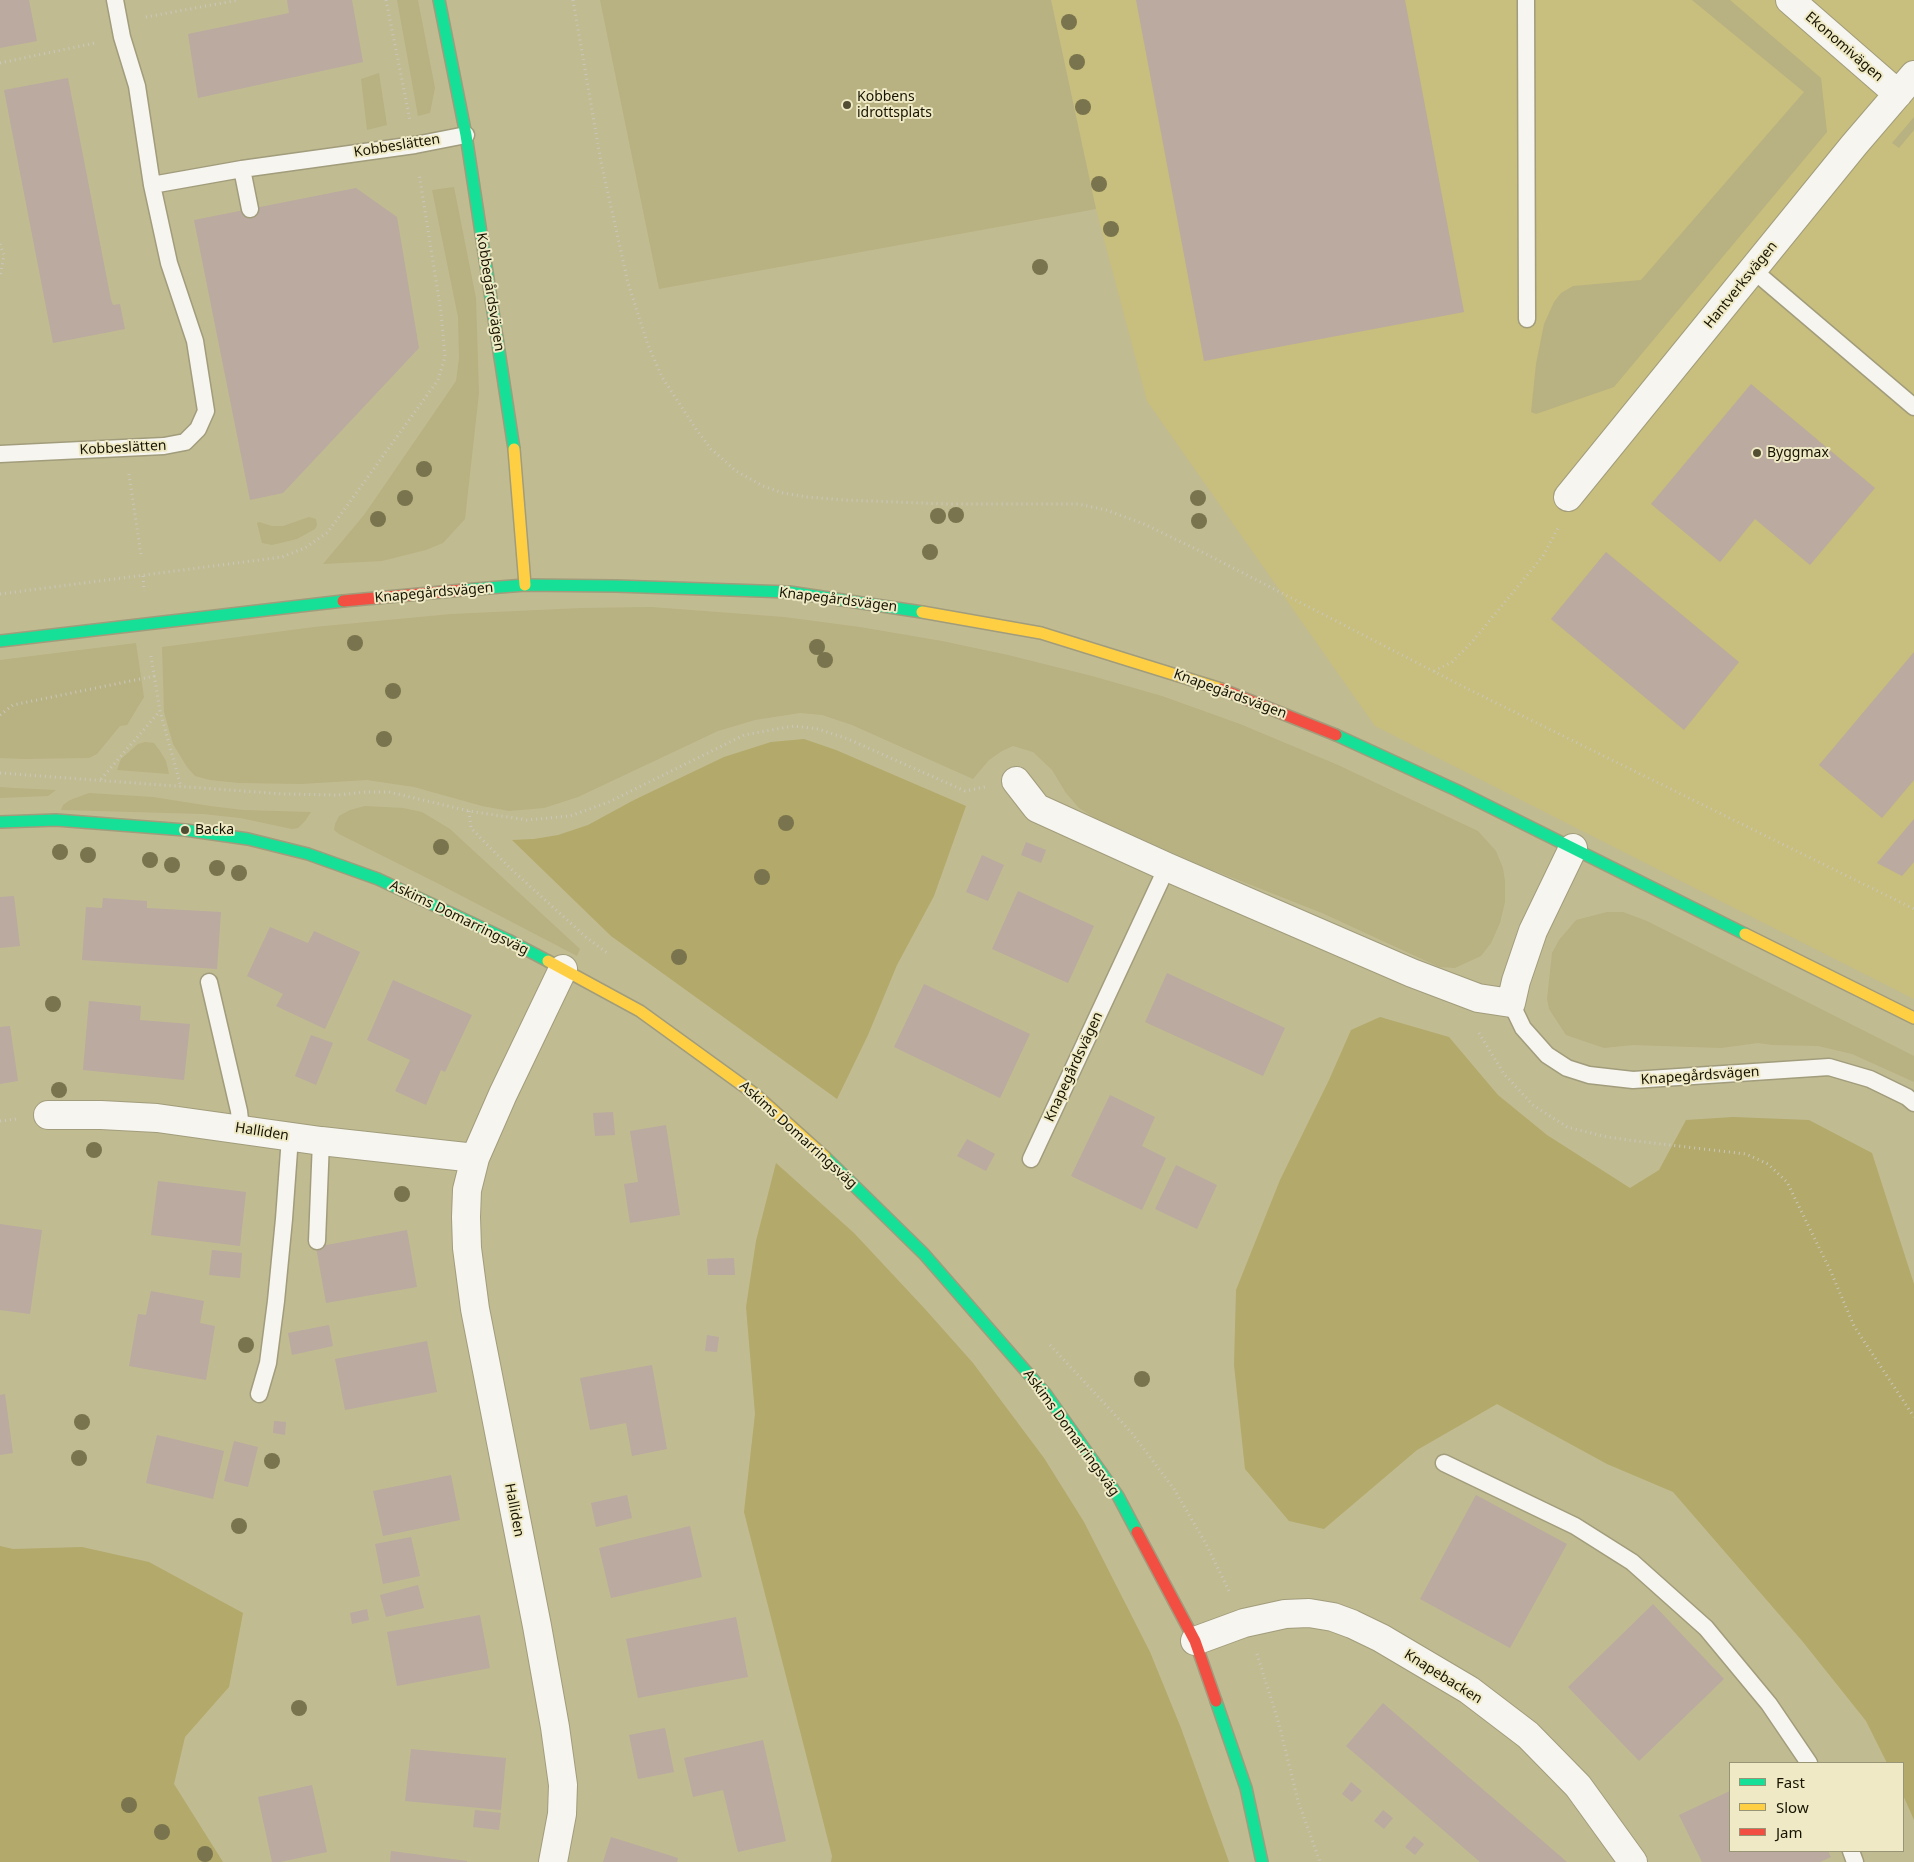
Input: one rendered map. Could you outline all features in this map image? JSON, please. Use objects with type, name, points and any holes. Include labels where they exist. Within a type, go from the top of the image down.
[{"type":"street","name":"Kobbegårdsvägen","points":[[440,0],[466,135],[513,435],[525,585]]},
{"type":"street","name":"Ekonomivägen","points":[[1790,0],[1906,84]]},
{"type":"street","name":"Hantverksvägen","points":[[1568,497],[1854,145],[1906,84]]},
{"type":"street","name":"Knapegårdsvägen","points":[[0,641],[381,597],[525,585],[790,592],[945,615],[1041,633],[1208,684],[1265,708],[1319,727],[1456,790],[1914,1018]]},
{"type":"street","points":[[1016,781],[1037,808],[1167,867],[1412,973],[1478,998],[1511,1003],[1516,981],[1533,931],[1573,848]]},
{"type":"street","name":"Askims Domarringsväg","points":[[0,822],[56,820],[185,830],[248,839],[308,854],[378,879],[508,940],[640,1011],[756,1095],[820,1152],[924,1254],[1045,1393],[1118,1496],[1195,1641],[1246,1788],[1262,1862]]},
{"type":"street","name":"Halliden","points":[[553,1862],[562,1814],[563,1784],[537,1626],[474,1301],[467,1248],[466,1217],[467,1190],[475,1158],[503,1094],[563,970]]},
{"type":"street","name":"Halliden","points":[[48,1115],[157,1118],[321,1141],[475,1158]]},
{"type":"street","name":"Knapebacken","points":[[1195,1641],[1244,1622],[1285,1614],[1309,1613],[1333,1617],[1374,1635],[1469,1690],[1528,1735],[1578,1786],[1633,1862]]},
{"type":"lane","name":"Kobbeslätten","points":[[0,454],[164,446],[185,442],[198,429],[206,411],[195,341],[168,263],[152,185],[137,86],[121,29],[116,0]]},
{"type":"lane","points":[[1526,0],[1527,319]]},
{"type":"lane","name":"Kobbeslätten","points":[[152,185],[242,169],[415,145],[466,135]]},
{"type":"lane","points":[[242,169],[250,208]]},
{"type":"lane","points":[[1753,270],[1914,407]]},
{"type":"lane","name":"Knapegårdsvägen","points":[[1031,1159],[1167,867]]},
{"type":"lane","points":[[209,982],[239,1111],[241,1129]]},
{"type":"lane","name":"Knapegårdsvägen","points":[[1511,1003],[1523,1028],[1547,1055],[1567,1068],[1589,1075],[1633,1080],[1829,1067],[1870,1079],[1907,1097],[1914,1103]]},
{"type":"lane","points":[[259,1394],[268,1363],[276,1301],[290,1137]]},
{"type":"lane","points":[[317,1241],[321,1141]]},
{"type":"lane","points":[[1444,1463],[1575,1526],[1632,1562],[1706,1628],[1769,1704],[1808,1762]]},
{"type":"path","points":[[0,63],[121,29],[239,0]]},
{"type":"path","points":[[0,594],[282,557],[305,548],[328,532],[438,380],[445,357],[442,321],[415,145],[386,0]]},
{"type":"path","points":[[573,0],[601,162],[628,283],[648,346],[662,377],[696,429],[711,449],[736,471],[763,486],[807,497],[946,504],[1078,504],[1106,510],[1144,524],[1434,671],[1914,909]]},
{"type":"path","points":[[0,244],[2,256],[0,277]]},
{"type":"path","points":[[125,448],[141,555]]},
{"type":"path","points":[[1434,671],[1452,662],[1471,643],[1543,556],[1558,527],[1568,497]]},
{"type":"path","points":[[143,576],[160,711],[181,787]]},
{"type":"path","points":[[0,715],[14,705],[155,676]]},
{"type":"path","points":[[101,779],[160,711]]},
{"type":"path","points":[[0,773],[283,794],[337,795],[389,792],[469,811],[526,820],[570,816],[610,802],[744,735],[794,726],[818,729],[848,739],[965,791],[1016,781]]},
{"type":"path","points":[[1478,998],[1474,1023],[1504,1074],[1533,1105],[1567,1127],[1636,1142],[1746,1154],[1768,1164],[1787,1182],[1831,1272],[1854,1326],[1914,1417]]},
{"type":"shaded area","points":[[397,0],[418,0],[435,88],[430,113],[418,116]]},
{"type":"shaded area","name":"Kobbens idrottsplats","points":[[600,0],[1051,0],[1096,209],[659,289]]},
{"type":"shaded area","points":[[1051,0],[1914,0],[1914,999],[1375,726],[1147,401],[1096,209]]},
{"type":"shaded area","points":[[1692,0],[1730,0],[1821,78],[1827,132],[1614,387],[1536,414],[1531,412],[1536,364],[1544,324],[1554,302],[1561,293],[1573,286],[1641,280],[1804,92]]},
{"type":"shaded area","points":[[379,73],[387,125],[367,130],[361,79]]},
{"type":"shaded area","points":[[1914,117],[1914,130],[1899,148],[1892,143]]},
{"type":"shaded area","points":[[454,187],[476,298],[479,393],[465,519],[443,543],[426,550],[382,561],[323,564],[364,515],[456,381],[459,358],[458,317],[432,190]]},
{"type":"shaded area","points":[[309,517],[316,519],[317,525],[315,529],[297,539],[272,545],[262,543],[257,523],[283,526]]},
{"type":"shaded area","points":[[651,607],[784,617],[860,627],[942,641],[1092,676],[1162,696],[1240,724],[1338,765],[1478,831],[1496,851],[1503,868],[1505,902],[1500,923],[1491,943],[1481,956],[1455,968],[1439,967],[1322,913],[1200,865],[1095,818],[1079,808],[1066,793],[1052,770],[1033,752],[1013,746],[989,760],[973,779],[852,725],[822,715],[800,713],[755,720],[718,731],[578,797],[544,808],[509,811],[482,806],[414,787],[367,780],[301,784],[239,783],[210,780],[195,776],[173,744],[164,712],[162,647],[314,627],[451,614]]},
{"type":"shaded area","points":[[136,643],[144,697],[127,725],[120,726],[97,754],[89,758],[0,758],[0,660]]},
{"type":"shaded area","points":[[804,739],[836,750],[966,806],[934,896],[897,965],[868,1035],[837,1099],[611,936],[512,840],[558,835],[588,825],[634,800],[724,757],[771,742]]},
{"type":"shaded area","points":[[145,742],[154,743],[160,751],[166,761],[169,774],[117,770],[121,759],[138,744]]},
{"type":"shaded area","points":[[0,787],[56,790],[48,796],[0,798]]},
{"type":"shaded area","points":[[89,793],[153,797],[243,810],[311,812],[298,828],[292,829],[240,818],[203,814],[61,810],[63,805],[70,800]]},
{"type":"shaded area","points":[[365,806],[403,808],[422,812],[450,829],[580,949],[577,956],[334,830],[339,816],[350,810]]},
{"type":"shaded area","points":[[1607,912],[1623,912],[1647,921],[1914,1056],[1914,1082],[1852,1054],[1818,1046],[1758,1043],[1721,1048],[1633,1045],[1604,1048],[1566,1035],[1549,1009],[1547,999],[1552,953],[1559,940],[1576,920]]},
{"type":"shaded area","points":[[1380,1017],[1449,1037],[1498,1095],[1547,1135],[1630,1188],[1659,1170],[1686,1120],[1733,1117],[1809,1120],[1872,1153],[1914,1284],[1914,1820],[1904,1797],[1904,1762],[1886,1762],[1866,1721],[1803,1642],[1673,1492],[1607,1464],[1497,1404],[1417,1450],[1324,1529],[1289,1521],[1245,1469],[1234,1365],[1236,1290],[1280,1180],[1329,1080],[1351,1030]]},
{"type":"shaded area","points":[[776,1163],[854,1233],[925,1309],[973,1363],[1044,1458],[1084,1522],[1150,1652],[1181,1728],[1229,1862],[831,1862],[832,1856],[744,1512],[755,1414],[746,1307],[756,1241]]},
{"type":"shaded area","points":[[0,1546],[13,1549],[82,1547],[149,1562],[243,1613],[229,1687],[185,1737],[174,1784],[223,1862],[0,1862]]},
{"type":"building","points":[[0,0],[29,0],[37,41],[0,48]]},
{"type":"building","points":[[287,0],[352,0],[363,62],[198,98],[188,34],[289,13]]},
{"type":"building","points":[[1136,0],[1405,0],[1464,312],[1204,361]]},
{"type":"building","points":[[68,78],[111,300],[113,305],[120,304],[125,329],[53,343],[4,90]]},
{"type":"building","points":[[356,188],[397,217],[419,348],[283,493],[250,500],[194,220]]},
{"type":"building","points":[[1751,384],[1875,488],[1810,565],[1755,519],[1720,562],[1651,504]]},
{"type":"building","points":[[1606,552],[1739,662],[1684,730],[1551,619]]},
{"type":"building","points":[[1914,652],[1914,780],[1882,818],[1819,765]]},
{"type":"building","points":[[1914,819],[1914,862],[1902,876],[1877,863]]},
{"type":"building","points":[[1026,842],[1046,850],[1041,863],[1021,855]]},
{"type":"building","points":[[982,855],[1004,865],[988,901],[966,892]]},
{"type":"building","points":[[1018,891],[1094,926],[1068,983],[992,949]]},
{"type":"building","points":[[14,896],[20,946],[0,948],[0,897]]},
{"type":"building","points":[[103,898],[147,901],[147,908],[221,912],[217,969],[82,960],[86,907],[102,908]]},
{"type":"building","points":[[270,927],[308,943],[314,931],[360,952],[325,1029],[276,1006],[283,994],[247,976]]},
{"type":"building","points":[[1167,973],[1285,1028],[1263,1076],[1145,1022]]},
{"type":"building","points":[[393,980],[472,1015],[445,1072],[441,1070],[426,1105],[395,1091],[410,1060],[367,1040]]},
{"type":"building","points":[[924,984],[1030,1034],[1000,1098],[894,1047]]},
{"type":"building","points":[[89,1001],[141,1006],[140,1020],[190,1024],[184,1080],[83,1070]]},
{"type":"building","points":[[10,1026],[18,1081],[0,1084],[0,1027]]},
{"type":"building","points":[[311,1035],[333,1043],[316,1085],[295,1076]]},
{"type":"building","points":[[1110,1095],[1155,1117],[1142,1146],[1166,1158],[1142,1210],[1071,1176]]},
{"type":"building","points":[[613,1112],[615,1135],[595,1136],[593,1113]]},
{"type":"building","points":[[666,1125],[680,1215],[630,1223],[624,1184],[638,1182],[630,1131]]},
{"type":"building","points":[[967,1139],[995,1154],[986,1171],[957,1156]]},
{"type":"building","points":[[1176,1165],[1217,1185],[1197,1229],[1155,1209]]},
{"type":"building","points":[[158,1181],[246,1192],[240,1246],[151,1235]]},
{"type":"building","points":[[0,1224],[42,1230],[30,1314],[0,1310]]},
{"type":"building","points":[[407,1230],[417,1287],[326,1303],[316,1247]]},
{"type":"building","points":[[212,1250],[242,1253],[240,1278],[209,1275]]},
{"type":"building","points":[[734,1258],[735,1275],[708,1275],[707,1259]]},
{"type":"building","points":[[151,1291],[204,1301],[200,1323],[215,1326],[206,1380],[129,1366],[138,1314],[146,1315]]},
{"type":"building","points":[[329,1325],[333,1346],[292,1355],[288,1333]]},
{"type":"building","points":[[707,1335],[719,1337],[717,1352],[705,1351]]},
{"type":"building","points":[[427,1341],[437,1392],[345,1410],[335,1359]]},
{"type":"building","points":[[652,1365],[667,1449],[632,1456],[626,1423],[590,1430],[580,1378]]},
{"type":"building","points":[[5,1394],[13,1453],[0,1455],[0,1395]]},
{"type":"building","points":[[274,1421],[286,1422],[285,1435],[273,1433]]},
{"type":"building","points":[[157,1435],[224,1451],[213,1499],[146,1483]]},
{"type":"building","points":[[234,1441],[258,1447],[248,1487],[224,1481]]},
{"type":"building","points":[[451,1475],[460,1520],[383,1536],[373,1491]]},
{"type":"building","points":[[627,1495],[632,1518],[596,1527],[591,1503]]},
{"type":"building","points":[[1476,1495],[1567,1544],[1510,1648],[1420,1599]]},
{"type":"building","points":[[690,1526],[702,1577],[611,1598],[599,1548]]},
{"type":"building","points":[[411,1537],[420,1576],[383,1584],[375,1544]]},
{"type":"building","points":[[418,1585],[424,1608],[386,1617],[380,1595]]},
{"type":"building","points":[[1653,1604],[1724,1679],[1639,1761],[1568,1687]]},
{"type":"building","points":[[367,1609],[369,1620],[352,1624],[350,1613]]},
{"type":"building","points":[[480,1615],[490,1668],[397,1686],[387,1632]]},
{"type":"building","points":[[736,1617],[748,1677],[638,1698],[626,1639]]},
{"type":"building","points":[[1383,1703],[1567,1862],[1480,1862],[1346,1746]]},
{"type":"building","points":[[665,1728],[674,1772],[638,1779],[629,1735]]},
{"type":"building","points":[[763,1740],[786,1841],[738,1852],[723,1790],[693,1797],[684,1758]]},
{"type":"building","points":[[411,1749],[506,1758],[501,1810],[405,1801]]},
{"type":"building","points":[[1351,1782],[1362,1791],[1352,1802],[1342,1794]]},
{"type":"building","points":[[312,1785],[327,1852],[272,1862],[258,1797]]},
{"type":"building","points":[[1729,1791],[1729,1852],[1828,1852],[1831,1857],[1820,1862],[1702,1862],[1679,1815]]},
{"type":"building","points":[[475,1810],[501,1813],[499,1830],[473,1827]]},
{"type":"building","points":[[1383,1810],[1393,1818],[1384,1829],[1374,1821]]},
{"type":"building","points":[[1414,1836],[1424,1844],[1415,1855],[1405,1847]]},
{"type":"building","points":[[611,1837],[678,1858],[677,1862],[603,1862]]},
{"type":"building","points":[[391,1851],[467,1861],[467,1862],[390,1862]]},
{"type":"traffic: fast","points":[[439,0],[466,135],[514,449]]},
{"type":"traffic: fast","points":[[463,590],[525,585],[789,592],[922,612]]},
{"type":"traffic: fast","points":[[0,641],[343,601]]},
{"type":"traffic: fast","points":[[1336,735],[1456,790],[1745,934]]},
{"type":"traffic: fast","points":[[0,822],[56,820],[185,830],[248,839],[308,854],[378,879],[508,940],[548,961]]},
{"type":"traffic: fast","points":[[825,1157],[924,1254],[1045,1393],[1118,1496],[1137,1532]]},
{"type":"traffic: fast","points":[[1216,1701],[1246,1788],[1262,1862]]},
{"type":"traffic: slow","points":[[514,449],[525,585]]},
{"type":"traffic: slow","points":[[922,612],[1041,633],[1221,689]]},
{"type":"traffic: slow","points":[[1745,934],[1914,1018]]},
{"type":"traffic: slow","points":[[548,961],[640,1011],[756,1095],[825,1157]]},
{"type":"traffic: jam","points":[[343,601],[463,590]]},
{"type":"traffic: jam","points":[[1221,689],[1336,735]]},
{"type":"traffic: jam","points":[[1137,1532],[1195,1641],[1216,1701]]},
{"type":"place","name":"Kobbens idrottsplats","points":[[847,105]]},
{"type":"place","name":"Byggmax","points":[[1757,453]]},
{"type":"place","name":"Backa","points":[[185,830]]}]
